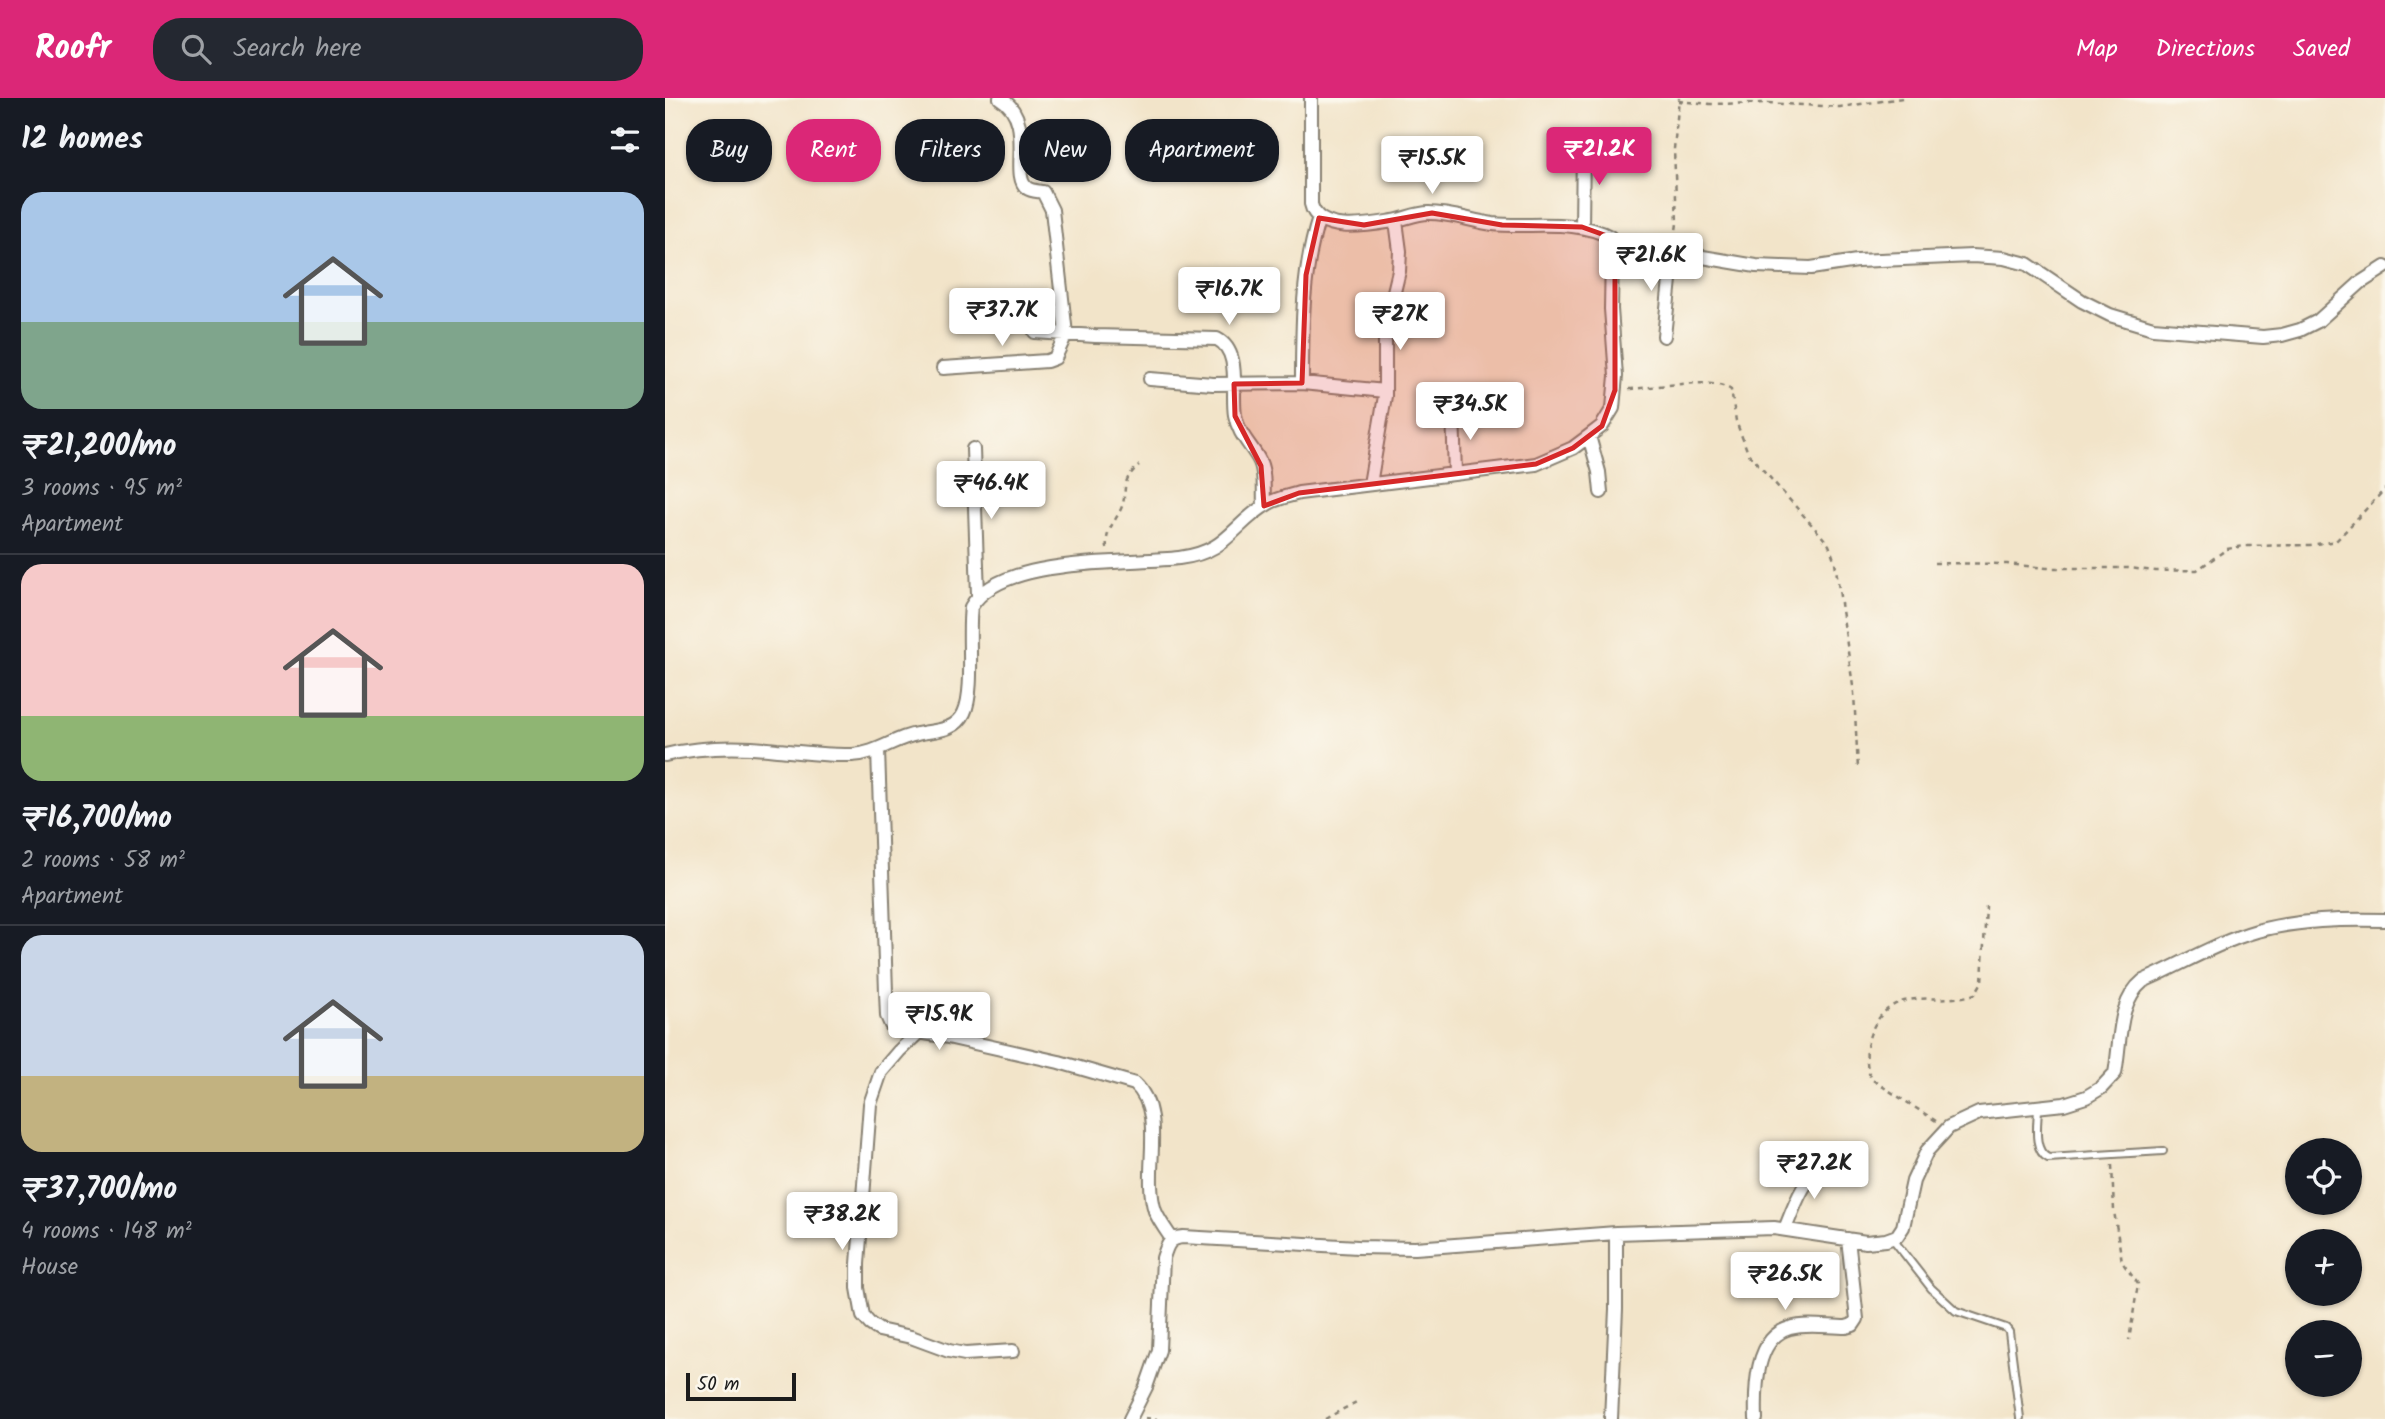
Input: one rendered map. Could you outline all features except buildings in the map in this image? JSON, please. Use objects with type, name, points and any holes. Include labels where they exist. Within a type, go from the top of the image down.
[{"type":"street","points":[[943,369],[1047,361],[1055,358],[1066,334],[1052,210],[1043,192],[1029,189],[1022,181],[1019,124],[1014,112],[1000,98]]},
{"type":"street","points":[[1311,98],[1311,204],[1313,212],[1329,223],[1350,225],[1396,221],[1432,213],[1502,225],[1582,227],[1610,237],[1615,248]]},
{"type":"street","points":[[1582,227],[1583,146]]},
{"type":"street","points":[[1301,383],[1306,275],[1319,218]]},
{"type":"street","points":[[1370,484],[1385,391],[1385,329],[1399,261],[1396,221]]},
{"type":"street","points":[[1615,248],[1649,253],[1673,252],[1756,265],[1811,268],[1857,261],[1972,256],[2004,258],[2027,264],[2081,301],[2111,315],[2153,328],[2263,337],[2291,333],[2318,321],[2360,283],[2385,267]]},
{"type":"street","points":[[665,755],[707,748],[741,747],[816,756],[854,755],[879,750],[901,738],[943,730],[956,724],[964,713],[968,694],[971,607],[978,595],[996,583],[1048,568],[1202,554],[1219,545],[1270,502],[1299,493],[1536,464],[1573,448],[1602,426],[1613,408],[1615,390],[1611,309],[1612,253],[1615,248]]},
{"type":"street","points":[[1664,336],[1673,252]]},
{"type":"street","points":[[1035,332],[1217,340],[1226,344],[1231,353],[1235,416],[1241,433],[1261,466],[1264,506]]},
{"type":"street","points":[[1150,379],[1234,384],[1301,383],[1385,391]]},
{"type":"street","points":[[1453,411],[1455,474]]},
{"type":"street","points":[[1589,436],[1599,472],[1601,492]]},
{"type":"street","points":[[973,449],[978,595]]},
{"type":"street","points":[[879,750],[887,1016],[891,1024],[899,1029],[1059,1062],[1136,1084],[1145,1093],[1150,1107],[1151,1183],[1155,1210],[1172,1239]]},
{"type":"street","points":[[1130,1419],[1157,1358],[1163,1258],[1172,1239],[1183,1237],[1415,1248],[1616,1233],[1785,1229],[1866,1242],[1892,1238],[1897,1236],[1908,1215],[1913,1181],[1927,1151],[1949,1127],[1979,1113],[2064,1104],[2086,1097],[2110,1080],[2115,1073],[2126,1003],[2134,988],[2143,981],[2256,932],[2296,923],[2385,920]]},
{"type":"street","points":[[918,1033],[898,1051],[881,1072],[870,1104],[858,1264],[858,1288],[863,1316],[870,1325],[879,1330],[911,1337],[949,1351],[1013,1351]]},
{"type":"street","points":[[1785,1229],[1809,1176],[1826,1160]]},
{"type":"street","points":[[1611,1419],[1616,1233]]},
{"type":"street","points":[[1756,1419],[1755,1397],[1768,1342],[1792,1327],[1846,1327],[1853,1325],[1857,1319],[1849,1239]]},
{"type":"lane","points":[[2038,1107],[2038,1147],[2044,1156],[2053,1158],[2163,1152]]},
{"type":"lane","points":[[1892,1238],[1931,1287],[1956,1311],[2006,1328],[2009,1332],[2020,1418]]},
{"type":"path","points":[[1673,252],[1677,223],[1674,149],[1679,99],[1710,104],[1766,103],[1840,107],[1903,98]]},
{"type":"path","points":[[1615,390],[1716,383],[1731,390],[1736,421],[1748,453],[1821,534],[1829,545],[1835,562],[1854,693],[1858,769]]},
{"type":"path","points":[[1109,562],[1106,539],[1108,528],[1120,510],[1125,479],[1139,465]]},
{"type":"path","points":[[1934,563],[2197,570],[2227,549],[2244,546],[2311,545],[2336,541],[2385,489]]},
{"type":"path","points":[[1949,1127],[1928,1118],[1871,1079],[1867,1054],[1869,1036],[1876,1021],[1888,1008],[1903,1001],[1975,994],[1982,982],[1986,906]]},
{"type":"path","points":[[2113,1155],[2114,1211],[2122,1262],[2138,1284],[2129,1340]]},
{"type":"path","points":[[1325,1419],[1360,1400]]},
{"type":"highlighted area","points":[[1432,213],[1502,225],[1582,227],[1610,237],[1615,249],[1615,390],[1602,426],[1573,448],[1536,464],[1299,493],[1264,506],[1261,466],[1235,416],[1234,384],[1302,383],[1306,275],[1319,218],[1364,225]]}]
